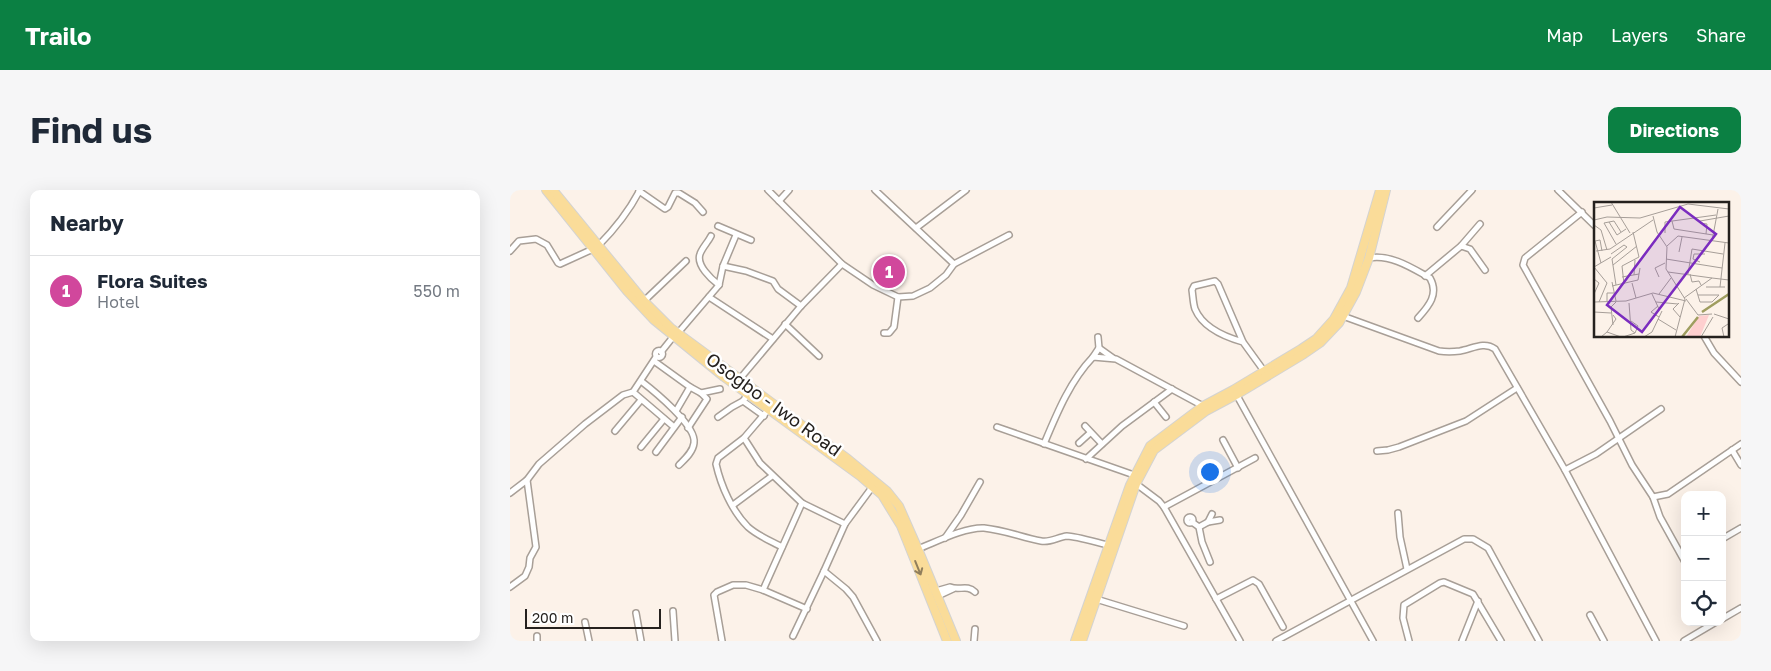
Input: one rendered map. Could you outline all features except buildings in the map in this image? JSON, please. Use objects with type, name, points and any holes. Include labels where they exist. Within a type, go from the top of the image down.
[{"type":"main road","name":"Osogbo - Iwo Road","points":[[546,190],[596,247]]},
{"type":"main road","name":"Osogbo - Iwo Road","points":[[553,190],[654,320],[882,485],[899,506],[956,641]]},
{"type":"main road","points":[[1134,480],[1154,450],[1264,371],[1316,339],[1341,315],[1351,288],[1380,190]]},
{"type":"main road","points":[[1082,641],[1134,480],[1150,446],[1203,406],[1235,392],[1320,343],[1356,292],[1369,258],[1386,190]]},
{"type":"main road","name":"Osogbo - Iwo Road","points":[[609,264],[676,335]]},
{"type":"main road","name":"Osogbo - Iwo Road","points":[[738,382],[766,413],[873,486],[884,497],[901,526],[947,641]]},
{"type":"main road","points":[[1075,641],[1108,545],[1130,493]]},
{"type":"street","points":[[768,190],[842,264],[873,286],[898,297],[913,296],[930,288],[946,276],[954,264],[1009,235]]},
{"type":"street","points":[[779,201],[789,190]]},
{"type":"street","points":[[875,190],[954,264]]},
{"type":"street","points":[[916,228],[966,190]]},
{"type":"street","points":[[1437,227],[1472,190]]},
{"type":"street","points":[[1558,190],[1594,225]]},
{"type":"street","points":[[510,250],[518,241],[536,239],[546,246],[560,264],[596,247],[616,227],[640,191],[665,209],[675,193],[679,193],[695,203],[703,212]]},
{"type":"street","points":[[1582,212],[1525,258],[1523,265],[1619,438],[1632,465],[1653,497],[1660,517],[1681,555]]},
{"type":"street","points":[[1425,276],[1461,246],[1480,224]]},
{"type":"street","points":[[718,226],[751,240]]},
{"type":"street","points":[[510,493],[527,480],[539,464],[585,424],[623,394],[633,392],[655,359],[656,352],[659,350],[661,352],[719,285],[723,266],[736,235]]},
{"type":"street","points":[[711,236],[700,252],[699,258],[712,280],[719,285]]},
{"type":"street","points":[[1461,246],[1470,249],[1485,270]]},
{"type":"street","points":[[1369,258],[1376,257],[1410,266],[1432,281],[1433,299],[1418,318]]},
{"type":"street","points":[[644,301],[686,261]]},
{"type":"street","points":[[738,382],[785,324],[842,264]]},
{"type":"street","points":[[723,266],[746,271],[773,281],[778,289],[801,306]]},
{"type":"street","points":[[1243,342],[1223,336],[1202,321],[1196,310],[1192,290],[1194,286],[1216,282],[1243,342],[1264,371]]},
{"type":"street","points":[[709,297],[773,339]]},
{"type":"street","points":[[884,333],[889,333],[894,328],[898,297]]},
{"type":"street","points":[[1341,315],[1439,351],[1449,352],[1483,345],[1492,346],[1498,352],[1565,470],[1656,641]]},
{"type":"street","points":[[785,324],[819,356]]},
{"type":"street","points":[[1098,337],[1100,348],[1116,360],[1203,406]]},
{"type":"street","points":[[1705,338],[1714,353],[1741,382]]},
{"type":"street","points":[[1044,444],[1072,383],[1100,348]]},
{"type":"street","points":[[1093,357],[1116,360]]},
{"type":"street","points":[[655,359],[690,388],[701,393],[707,399],[688,428]]},
{"type":"street","points":[[641,381],[682,417],[694,437],[690,454],[679,465]]},
{"type":"street","points":[[676,412],[690,388]]},
{"type":"street","points":[[1377,451],[1399,447],[1466,421],[1518,388]]},
{"type":"street","points":[[701,393],[720,389]]},
{"type":"street","points":[[1086,459],[1122,426],[1172,389]]},
{"type":"street","points":[[633,392],[674,427]]},
{"type":"street","points":[[1235,392],[1373,641]]},
{"type":"street","points":[[718,417],[744,401],[748,394]]},
{"type":"street","points":[[652,408],[660,398]]},
{"type":"street","points":[[615,431],[641,400]]},
{"type":"street","points":[[744,401],[766,413],[744,438],[718,458],[716,464],[738,515],[761,536],[782,547]]},
{"type":"street","points":[[1154,402],[1166,417]]},
{"type":"street","points":[[1565,470],[1596,454],[1661,409]]},
{"type":"street","points":[[656,452],[682,417]]},
{"type":"street","points":[[641,447],[664,419]]},
{"type":"street","points":[[1084,426],[1102,444]]},
{"type":"street","points":[[997,427],[1086,459],[1134,480],[1159,501],[1177,528],[1240,641]]},
{"type":"street","points":[[1079,443],[1090,433]]},
{"type":"street","points":[[744,438],[760,463],[802,503],[844,524]]},
{"type":"street","points":[[1223,440],[1238,468]]},
{"type":"street","points":[[1653,497],[1668,494],[1741,444]]},
{"type":"street","points":[[1732,450],[1741,465]]},
{"type":"street","points":[[1164,507],[1255,458]]},
{"type":"street","points":[[733,505],[772,476]]},
{"type":"street","points":[[510,587],[526,576],[530,558],[536,547],[527,480]]},
{"type":"street","points":[[944,538],[962,515],[980,482]]},
{"type":"street","points":[[793,636],[807,609],[844,524],[873,486]]},
{"type":"street","points":[[1130,493],[1149,494]]},
{"type":"street","points":[[763,590],[802,503]]},
{"type":"street","points":[[1398,513],[1400,537],[1407,569]]},
{"type":"street","points":[[1208,522],[1212,514]]},
{"type":"street","points":[[1199,527],[1208,522],[1220,520]]},
{"type":"street","points":[[1177,528],[1190,522],[1199,527],[1202,542],[1210,562]]},
{"type":"street","points":[[918,549],[944,538],[983,528],[1014,533],[1042,541],[1051,541],[1067,536],[1108,545]]},
{"type":"street","points":[[1726,536],[1741,528]]},
{"type":"street","points":[[1276,641],[1464,539],[1473,539],[1488,548],[1539,641]]},
{"type":"street","points":[[824,571],[853,597],[877,641]]},
{"type":"street","points":[[1216,599],[1253,580],[1256,581],[1283,627]]},
{"type":"street","points":[[1408,641],[1403,618],[1404,606],[1440,583],[1448,583],[1473,594],[1501,641]]},
{"type":"street","points":[[722,641],[715,593],[740,584],[763,590],[807,609]]},
{"type":"street","points":[[937,594],[953,588],[966,587],[975,592]]},
{"type":"street","points":[[1096,599],[1184,626]]},
{"type":"street","points":[[1462,641],[1478,601]]},
{"type":"street","points":[[1726,617],[1741,608]]},
{"type":"street","points":[[673,611],[675,641]]},
{"type":"street","points":[[636,613],[641,641]]},
{"type":"street","points":[[1590,615],[1604,641]]},
{"type":"street","points":[[585,622],[589,641]]},
{"type":"street","points":[[1684,641],[1709,626]]},
{"type":"street","points":[[974,641],[975,629]]},
{"type":"place","name":"Flora Suites","points":[[889,272]]}]
